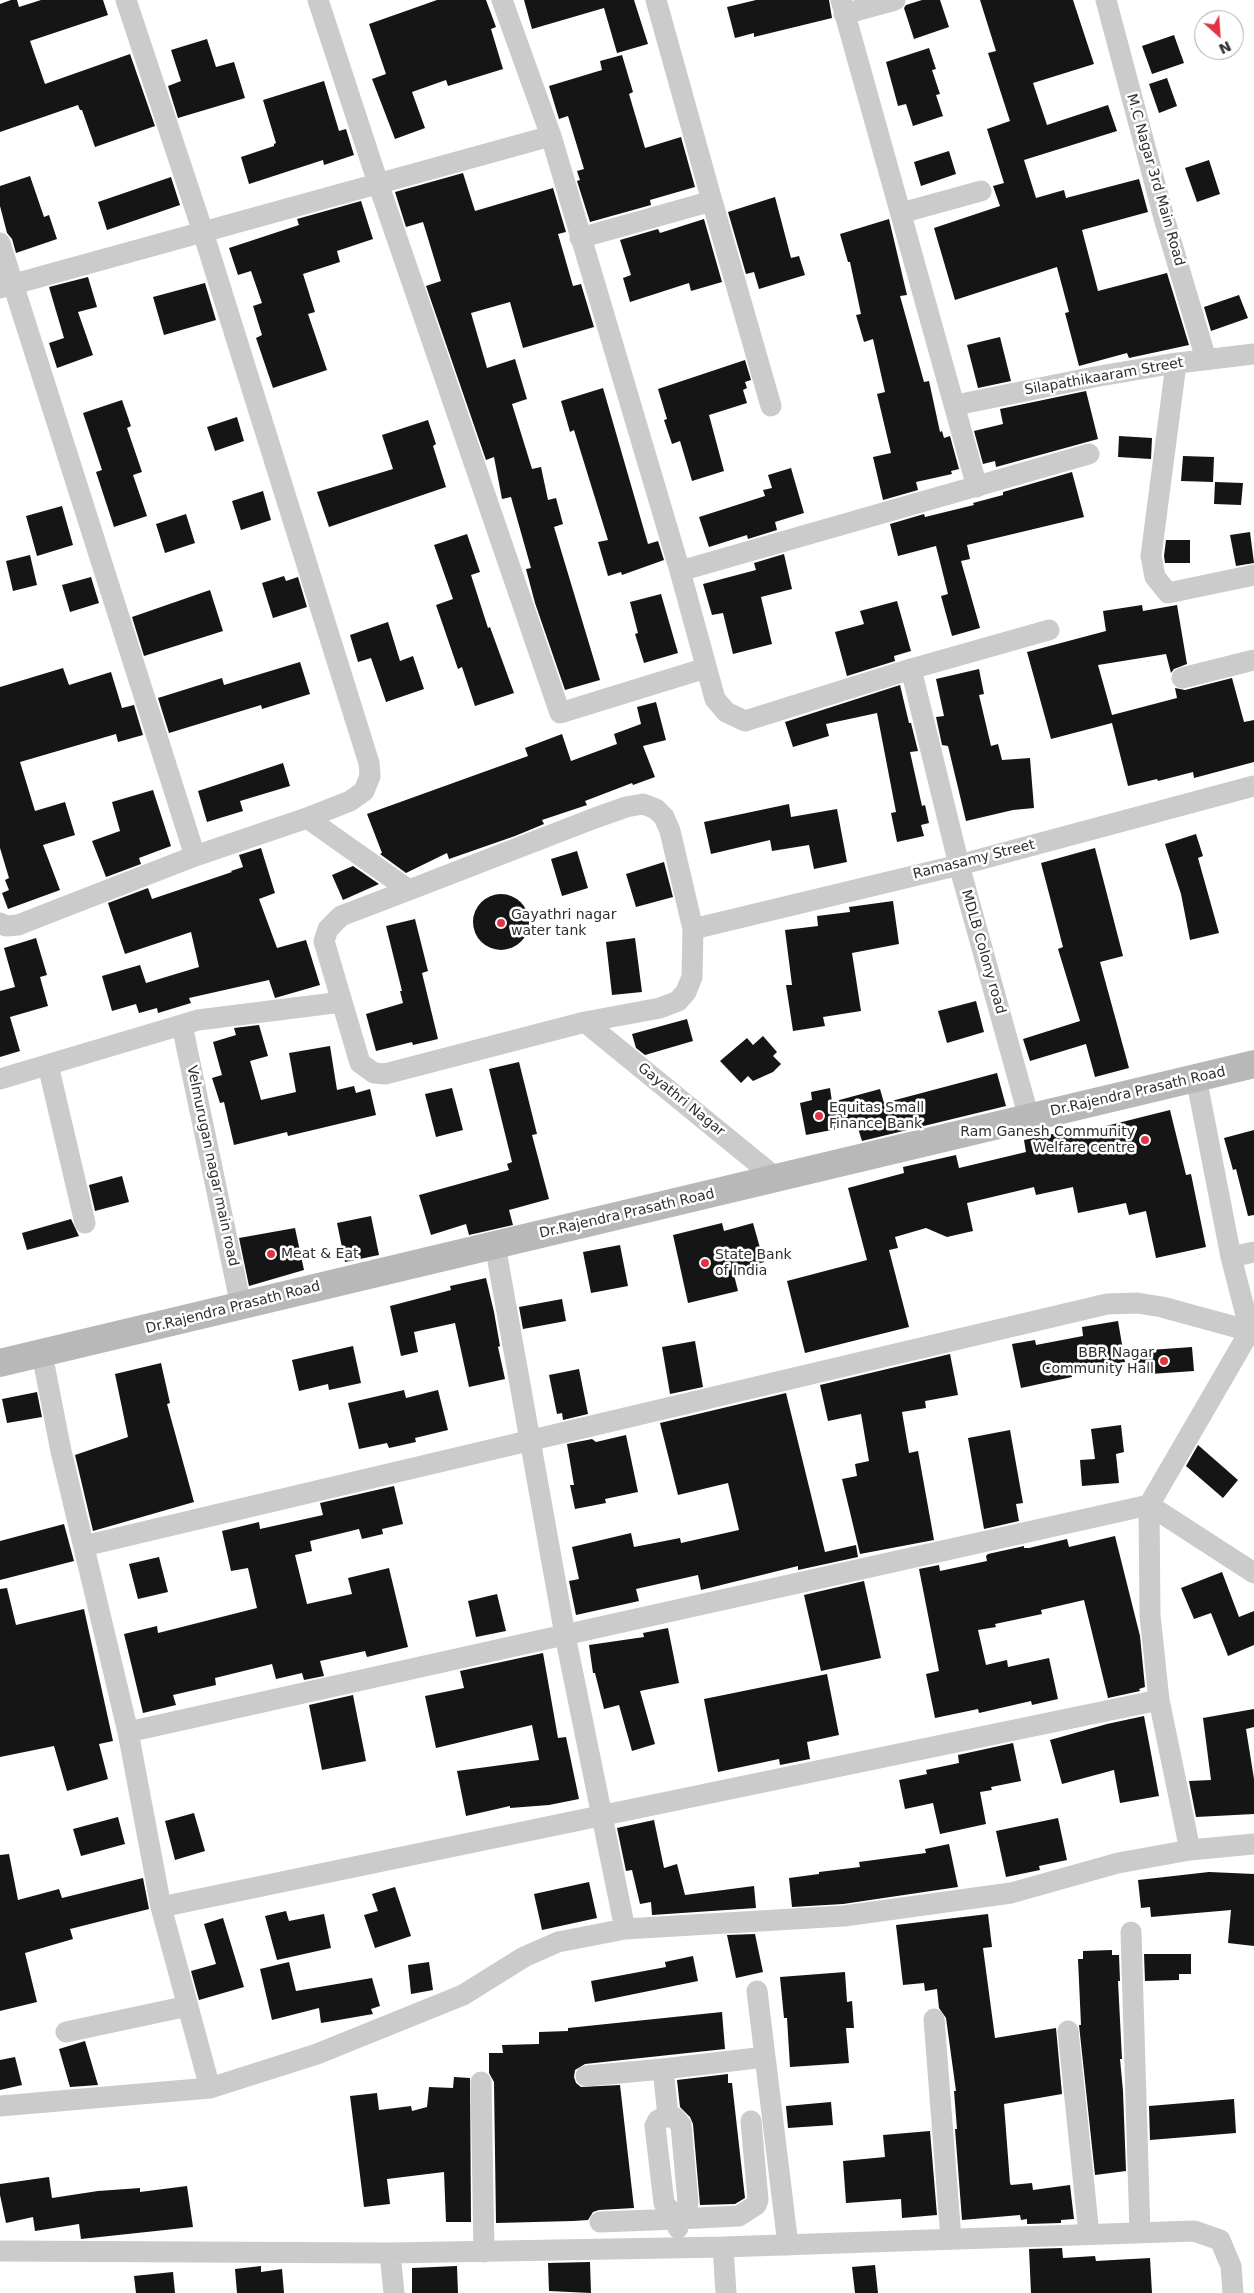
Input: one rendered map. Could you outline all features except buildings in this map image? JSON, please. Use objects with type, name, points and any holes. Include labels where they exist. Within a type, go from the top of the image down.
[{"type":"street","points":[[2,927],[18,925],[195,856],[307,818],[350,801],[364,791],[370,776],[369,763],[203,232],[126,0]]},
{"type":"street","points":[[318,0],[378,183],[560,713],[706,668]]},
{"type":"street","points":[[502,0],[551,136],[680,571],[715,699],[726,712],[745,721],[911,669],[1049,630]]},
{"type":"street","points":[[656,0],[771,406]]},
{"type":"street","points":[[895,0],[842,7],[956,406],[977,488]]},
{"type":"street","name":"M.C Nagar 3rd Main Road","points":[[1106,0],[1164,218],[1206,359]]},
{"type":"street","points":[[6,286],[551,136]]},
{"type":"street","points":[[901,213],[980,191]]},
{"type":"street","points":[[580,238],[712,201]]},
{"type":"street","points":[[0,243],[6,286],[195,856]]},
{"type":"street","name":"Silapathikaaram Street","points":[[956,406],[1094,377],[1206,359],[1254,354]]},
{"type":"street","points":[[1176,364],[1151,556],[1155,578],[1168,593],[1254,575]]},
{"type":"street","points":[[680,571],[977,488],[1089,454]]},
{"type":"street","points":[[1182,678],[1254,660]]},
{"type":"street","name":"MDLB Colony road","points":[[911,669],[959,865],[1029,1118]]},
{"type":"street","name":"Ramasamy Street","points":[[692,929],[959,865],[1254,786]]},
{"type":"street","points":[[643,804],[656,809],[664,816],[670,831],[692,929],[692,977],[686,992],[678,1001],[660,1008],[585,1022],[385,1074],[374,1073],[360,1062],[324,941],[328,929],[341,916],[409,890],[596,818],[626,807],[643,804]]},
{"type":"street","points":[[307,818],[409,890]]},
{"type":"street","points":[[0,1079],[198,1020],[342,1002]]},
{"type":"street","name":"Gayathri Nagar","points":[[585,1022],[776,1178]]},
{"type":"street","name":"Velmurugan nagar main road","points":[[182,1025],[241,1306]]},
{"type":"street","name":"Dr.Rajendra Prasath Road","points":[[0,1363],[1254,1064]]},
{"type":"street","points":[[48,1065],[85,1223]]},
{"type":"street","points":[[1190,1850],[1160,1700],[1150,1615],[1149,1505],[1252,1333],[1231,1257],[1196,1078]]},
{"type":"street","points":[[495,1245],[565,1635],[626,1929]]},
{"type":"street","points":[[1231,1257],[1254,1252]]},
{"type":"street","points":[[84,1546],[1107,1304],[1137,1303],[1162,1307],[1252,1333]]},
{"type":"street","points":[[42,1354],[84,1546],[128,1732],[161,1907],[210,2088]]},
{"type":"street","points":[[128,1732],[1149,1505],[1254,1573]]},
{"type":"street","points":[[161,1907],[602,1814],[1160,1700]]},
{"type":"street","points":[[0,2106],[210,2088],[317,2054],[463,1995],[524,1958],[558,1942],[626,1929],[844,1916],[1011,1893],[1118,1863],[1190,1850],[1254,1844]]},
{"type":"street","points":[[1131,1932],[1140,2233]]},
{"type":"street","points":[[757,1991],[788,2245]]},
{"type":"street","points":[[66,2032],[188,2006]]},
{"type":"street","points":[[934,2019],[951,2239]]},
{"type":"street","points":[[1068,2031],[1089,2234]]},
{"type":"street","points":[[586,2076],[765,2057]]},
{"type":"street","points":[[663,2069],[668,2116],[674,2117],[681,2125],[687,2206],[677,2216]]},
{"type":"street","points":[[481,2082],[484,2252]]},
{"type":"street","points":[[600,2222],[677,2216],[739,2216],[756,2205],[758,2200],[751,2121]]},
{"type":"street","points":[[677,2216],[680,2248]]},
{"type":"street","points":[[0,2251],[390,2254],[723,2247],[1194,2231],[1220,2240],[1231,2266],[1233,2293]]},
{"type":"street","points":[[723,2247],[726,2293]]},
{"type":"street","points":[[390,2254],[394,2293]]},
{"type":"place","name":"Gayathri nagar water tank","points":[[501,923]]},
{"type":"place","name":"Equitas Small Finance Bank","points":[[819,1116]]},
{"type":"place","name":"Ram Ganesh Community Welfare centre","points":[[1145,1140]]},
{"type":"place","name":"Meat & Eat","points":[[271,1254]]},
{"type":"place","name":"State Bank of India","points":[[705,1263]]},
{"type":"place","name":"BBR Nagar Community Hall","points":[[1164,1361]]}]
